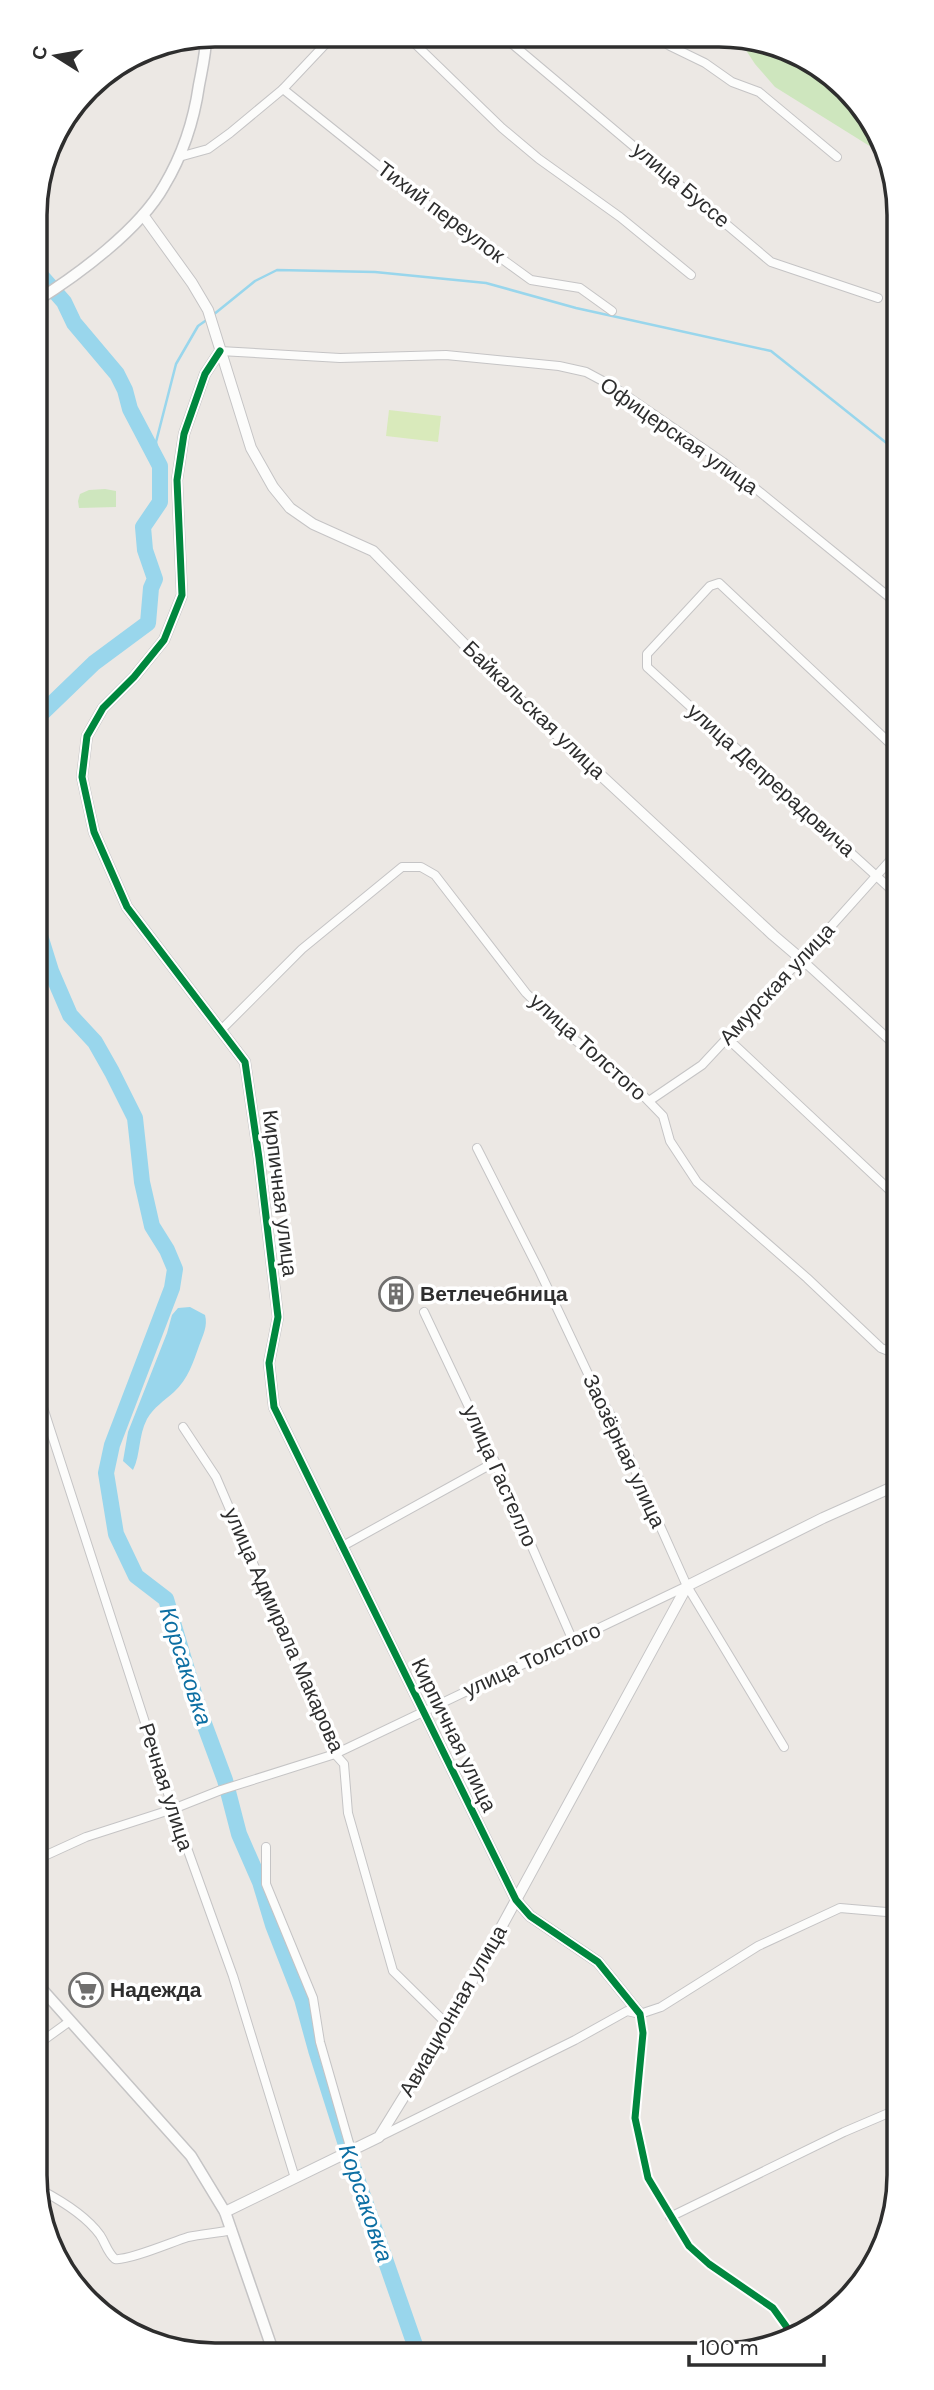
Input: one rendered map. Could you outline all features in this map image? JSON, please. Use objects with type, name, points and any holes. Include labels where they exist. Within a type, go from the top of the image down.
[{"type":"main road","points":[[48,293],[66,281],[143,215],[163,188],[178,157],[195,109],[204,48]]},
{"type":"main road","points":[[47,1995],[191,2156],[225,2212],[270,2343]]},
{"type":"street","name":"улица Буссе","points":[[516,47],[771,262],[878,298]]},
{"type":"street","points":[[672,47],[705,63],[733,82],[759,92],[837,157]]},
{"type":"street","points":[[178,157],[208,149],[283,89],[322,48]]},
{"type":"street","points":[[420,48],[502,128],[539,159],[620,217],[691,275]]},
{"type":"street","name":"Тихий переулок","points":[[283,89],[429,206],[531,280],[580,288],[612,311]]},
{"type":"street","points":[[143,215],[199,295],[216,331],[220,351]]},
{"type":"street","name":"Офицерская улица","points":[[220,351],[340,358],[446,355],[559,366],[586,372],[614,387],[723,462],[887,595]]},
{"type":"street","name":"Байкальская улица","points":[[220,351],[251,447],[273,487],[290,508],[313,524],[373,551],[509,690],[887,1037]]},
{"type":"street","name":"Кирпичная улица","points":[[220,351],[205,374],[184,433],[177,480],[182,595],[164,640],[134,677],[103,708],[88,736],[82,777],[94,832],[127,907],[245,1062],[278,1317],[270,1363],[274,1407],[516,1900],[530,1916],[597,1962],[640,2014]]},
{"type":"street","name":"улица Депрерадовича","points":[[887,740],[719,583],[710,586],[647,654],[647,667],[887,885]]},
{"type":"street","name":"Амурская улица","points":[[649,1101],[702,1065],[887,863]]},
{"type":"street","name":"улица Толстого","points":[[221,1030],[302,949],[402,867],[421,867],[435,875],[526,993],[571,1037],[628,1080],[663,1116],[670,1141],[696,1182],[886,1350]]},
{"type":"street","points":[[727,1038],[887,1187]]},
{"type":"street","name":"Заозёрная улица","points":[[477,1149],[540,1272],[598,1395],[609,1412],[687,1587],[785,1747]]},
{"type":"street","name":"улица Гастелло","points":[[424,1312],[495,1462],[573,1641]]},
{"type":"street","name":"Речная улица","points":[[47,1421],[173,1809],[233,1976],[295,2178]]},
{"type":"street","name":"улица Адмирала Макарова","points":[[183,1427],[216,1477],[335,1754],[344,1764],[348,1813],[393,1970],[448,2025]]},
{"type":"street","points":[[341,1547],[495,1462]]},
{"type":"street","name":"улица Толстого","points":[[47,1855],[86,1837],[335,1754],[886,1490]]},
{"type":"street","name":"Авиационная улица","points":[[379,2137],[448,2025],[687,1587]]},
{"type":"street","points":[[266,1847],[266,1884],[313,1998],[320,2042],[348,2151]]},
{"type":"street","points":[[225,2212],[575,2040],[618,2014],[627,2011],[640,2014],[661,2007],[758,1946],[840,1908],[886,1912]]},
{"type":"street","points":[[640,2014],[643,2033],[635,2119],[648,2178],[690,2246],[709,2264],[773,2308],[787,2328]]},
{"type":"street","points":[[47,2038],[70,2021]]},
{"type":"street","points":[[670,2217],[886,2114]]},
{"type":"street","points":[[49,2196],[90,2225],[100,2235],[108,2253],[115,2259],[129,2258],[190,2237],[232,2230]]},
{"type":"green space","points":[[745,49],[773,56],[812,76],[838,96],[864,131],[872,148],[775,87]]},
{"type":"green space","points":[[389,410],[441,416],[438,442],[386,436]]},
{"type":"green space","points":[[89,490],[116,491],[116,507],[79,508],[80,494]]},
{"type":"water","points":[[190,1307],[205,1315],[203,1334],[183,1382],[147,1419],[133,1470],[123,1461],[128,1432],[172,1315],[178,1308]]},
{"type":"waterway","points":[[213,315],[255,281],[277,270],[375,272],[486,283],[576,308],[771,351],[887,443]]},
{"type":"waterway","name":"Корсаковка","points":[[48,284],[64,302],[74,323],[117,374],[130,409],[160,466],[160,502],[143,527],[145,550],[155,579],[151,588],[148,623],[94,663],[48,708]]},
{"type":"waterway","points":[[160,466],[156,442],[176,364],[198,326],[208,319]]},
{"type":"waterway","name":"Корсаковка","points":[[48,960],[70,1015],[95,1042],[135,1118],[142,1182],[152,1226],[175,1269],[172,1288],[112,1445],[106,1473],[116,1534],[136,1576],[166,1599],[199,1710],[225,1780],[239,1834],[260,1882],[273,1925],[302,1999],[354,2170],[414,2343]]},
{"type":"cycle path","points":[[220,351],[205,374],[184,434],[177,480],[182,595],[164,640],[134,677],[103,708],[87,736],[82,777],[94,832],[127,907],[245,1062],[278,1317],[269,1363],[274,1407],[516,1900],[530,1916],[598,1962],[640,2014],[643,2033],[635,2118],[648,2178],[689,2246],[709,2264],[773,2308],[787,2328]]},
{"type":"place","name":"Ветлечебница","points":[[396,1294]]},
{"type":"place","name":"Надежда","points":[[86,1990]]}]
